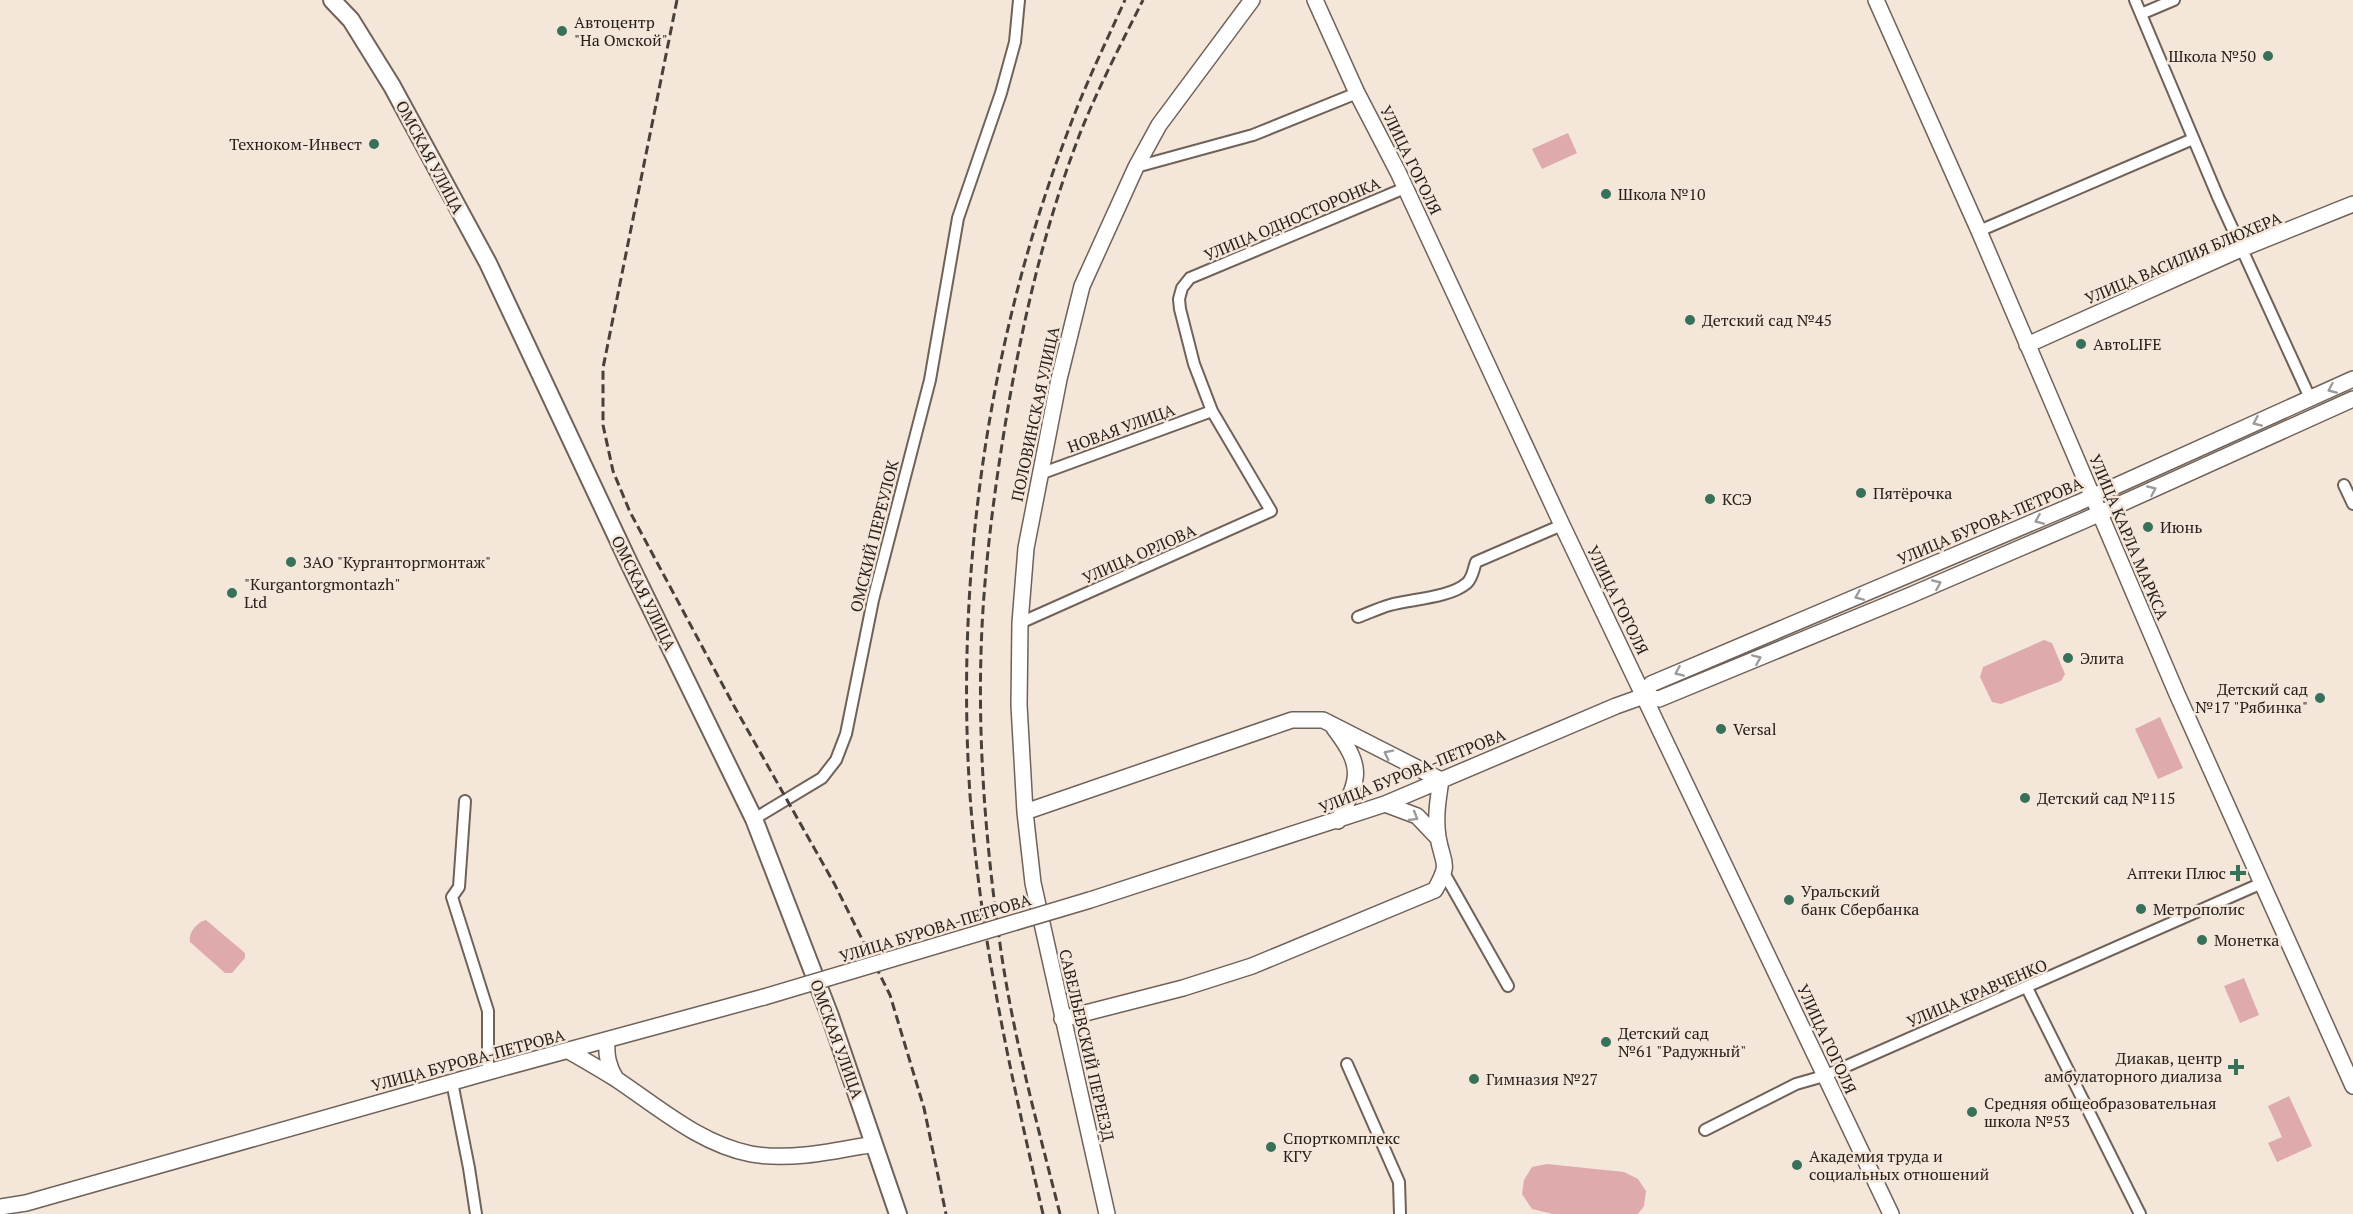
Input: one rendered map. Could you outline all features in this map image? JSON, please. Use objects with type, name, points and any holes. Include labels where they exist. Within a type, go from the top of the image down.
[{"type":"main road","name":"ОМСКАЯ УЛИЦА","points":[[332,0],[351,20],[392,86],[488,263],[629,562],[754,819],[830,1016],[898,1214]]},
{"type":"main road","points":[[347,0],[351,20]]},
{"type":"main road","name":"ПОЛОВИНСКАЯ УЛИЦА","points":[[1033,883],[1025,812],[1019,705],[1020,623],[1026,548],[1059,380],[1082,286],[1136,167],[1159,125],[1252,0]]},
{"type":"main road","name":"УЛИЦА ГОГОЛЯ","points":[[1315,0],[1357,93],[1483,350],[1563,525],[1891,1214]]},
{"type":"main road","name":"УЛИЦА КАРЛА МАРКСА","points":[[1876,0],[1979,231],[2099,514],[2353,1086]]},
{"type":"main road","name":"УЛИЦА ВАСИЛИЯ БЛЮХЕРА","points":[[2027,345],[2241,249],[2353,204]]},
{"type":"main road","name":"УЛИЦА БУРОВА-ПЕТРОВА","points":[[1644,696],[1651,684],[2092,496],[2353,379]]},
{"type":"main road","name":"УЛИЦА БУРОВА-ПЕТРОВА","points":[[4,1208],[764,997],[1090,900],[1338,821],[1385,804],[1616,706],[1644,696],[1659,699],[1911,595],[2099,514],[2353,399]]},
{"type":"main road","points":[[1025,812],[1292,720],[1323,720],[1441,780],[1436,810],[1438,838],[1445,857],[1444,873],[1434,890],[1254,965],[1183,988],[1062,1019]]},
{"type":"main road","points":[[1332,726],[1350,749],[1355,768],[1355,786],[1338,821]]},
{"type":"main road","points":[[1385,804],[1417,816],[1438,838]]},
{"type":"main road","name":"САВЕЛЬЕВСКИЙ ПЕРЕЕЗД","points":[[1033,883],[1107,1214]]},
{"type":"main road","points":[[607,1040],[609,1067],[615,1079]]},
{"type":"main road","points":[[569,1051],[675,1120],[714,1142],[736,1150],[754,1154],[783,1155],[831,1152],[874,1144]]},
{"type":"street","name":"ОМСКИЙ ПЕРЕУЛОК","points":[[754,819],[822,778],[836,760],[846,734],[873,600],[930,380],[958,218],[1001,93],[1015,42],[1019,0]]},
{"type":"street","points":[[2135,0],[2241,249],[2310,398]]},
{"type":"street","points":[[2141,14],[2174,0]]},
{"type":"street","points":[[1136,167],[1253,135],[1357,93]]},
{"type":"street","points":[[1979,231],[2193,139]]},
{"type":"street","name":"УЛИЦА ОДНОСТОРОНКА","points":[[1212,411],[1194,364],[1180,309],[1179,298],[1182,288],[1190,278],[1405,188]]},
{"type":"street","name":"НОВАЯ УЛИЦА","points":[[1040,474],[1212,411]]},
{"type":"street","name":"УЛИЦА ОРЛОВА","points":[[1020,623],[1271,512],[1212,411]]},
{"type":"street","points":[[2344,486],[2353,504]]},
{"type":"street","points":[[1358,617],[1392,604],[1402,604],[1459,588],[1473,575],[1476,562],[1563,525]]},
{"type":"street","points":[[465,801],[459,887],[452,897],[488,1011],[488,1072]]},
{"type":"street","points":[[1444,873],[1508,986]]},
{"type":"street","name":"УЛИЦА КРАВЧЕНКО","points":[[1705,1130],[1796,1084],[1824,1076],[2262,883]]},
{"type":"street","points":[[2027,988],[2140,1214]]},
{"type":"street","points":[[1347,1064],[1399,1182],[1400,1214]]},
{"type":"street","points":[[452,1082],[470,1168],[476,1214]]},
{"type":"shaded area","points":[[1568,133],[1577,153],[1542,169],[1532,149]]},
{"type":"shaded area","points":[[2044,640],[2052,643],[2065,674],[2061,681],[2001,704],[1992,702],[1980,677],[1983,667]]},
{"type":"shaded area","points":[[2160,717],[2183,768],[2158,779],[2135,729]]},
{"type":"shaded area","points":[[206,920],[245,953],[245,958],[232,973],[225,973],[190,942],[190,935],[194,928]]},
{"type":"shaded area","points":[[2244,978],[2259,1015],[2240,1023],[2224,986]]},
{"type":"shaded area","points":[[2289,1096],[2312,1146],[2277,1162],[2268,1143],[2282,1137],[2268,1106]]},
{"type":"shaded area","points":[[1547,1164],[1624,1172],[1638,1179],[1646,1191],[1644,1206],[1638,1214],[1553,1214],[1532,1209],[1522,1194],[1524,1180],[1532,1167]]},
{"type":"railway","points":[[677,0],[603,368],[603,425],[613,471],[630,512],[734,706],[835,885],[890,995],[924,1108],[946,1214]]},
{"type":"railway","points":[[1043,1214],[1008,1058],[981,901],[970,795],[967,711],[968,626],[974,540],[984,455],[999,371],[1018,287],[1042,206],[1070,126],[1125,0]]},
{"type":"railway","points":[[1060,1214],[1035,1116],[1006,984],[995,907],[986,818],[981,729],[981,639],[984,595],[991,522],[1005,426],[1022,334],[1038,268],[1056,201],[1079,136],[1101,84],[1143,0]]},
{"type":"place","name":"Автоцентр \"На Омской\"","points":[[562,31]]},
{"type":"place","name":"Школа №50","points":[[2268,56]]},
{"type":"place","name":"Техноком-Инвест","points":[[374,144]]},
{"type":"place","name":"Школа №10","points":[[1606,194]]},
{"type":"place","name":"Детский сад №45","points":[[1690,320]]},
{"type":"place","name":"АвтоLIFE","points":[[2081,344]]},
{"type":"place","name":"Пятёрочка","points":[[1861,493]]},
{"type":"place","name":"КСЭ","points":[[1710,499]]},
{"type":"place","name":"Июнь","points":[[2148,527]]},
{"type":"place","name":"ЗАО \"Курганторгмонтаж\"","points":[[291,562]]},
{"type":"place","name":"\"Kurgantorgmontazh\" Ltd","points":[[232,593]]},
{"type":"place","name":"Элита","points":[[2068,658]]},
{"type":"place","name":"Детский сад №17 \"Рябинка\"","points":[[2320,698]]},
{"type":"place","name":"Versal","points":[[1721,729]]},
{"type":"place","name":"Детский сад №115","points":[[2025,798]]},
{"type":"place","name":"Аптеки Плюс","points":[[2238,873]]},
{"type":"place","name":"Уральский банк Сбербанка","points":[[1789,900]]},
{"type":"place","name":"Метрополис","points":[[2141,909]]},
{"type":"place","name":"Монетка","points":[[2202,940]]},
{"type":"place","name":"Детский сад №61 \"Радужный\"","points":[[1606,1042]]},
{"type":"place","name":"Диакав, центр амбулаторного диализа","points":[[2236,1067]]},
{"type":"place","name":"Гимназия №27","points":[[1474,1079]]},
{"type":"place","name":"Средняя общеобразовательная школа №53","points":[[1972,1112]]},
{"type":"place","name":"Спорткомплекс КГУ","points":[[1271,1147]]},
{"type":"place","name":"Академия труда и социальных отношений","points":[[1797,1165]]}]
